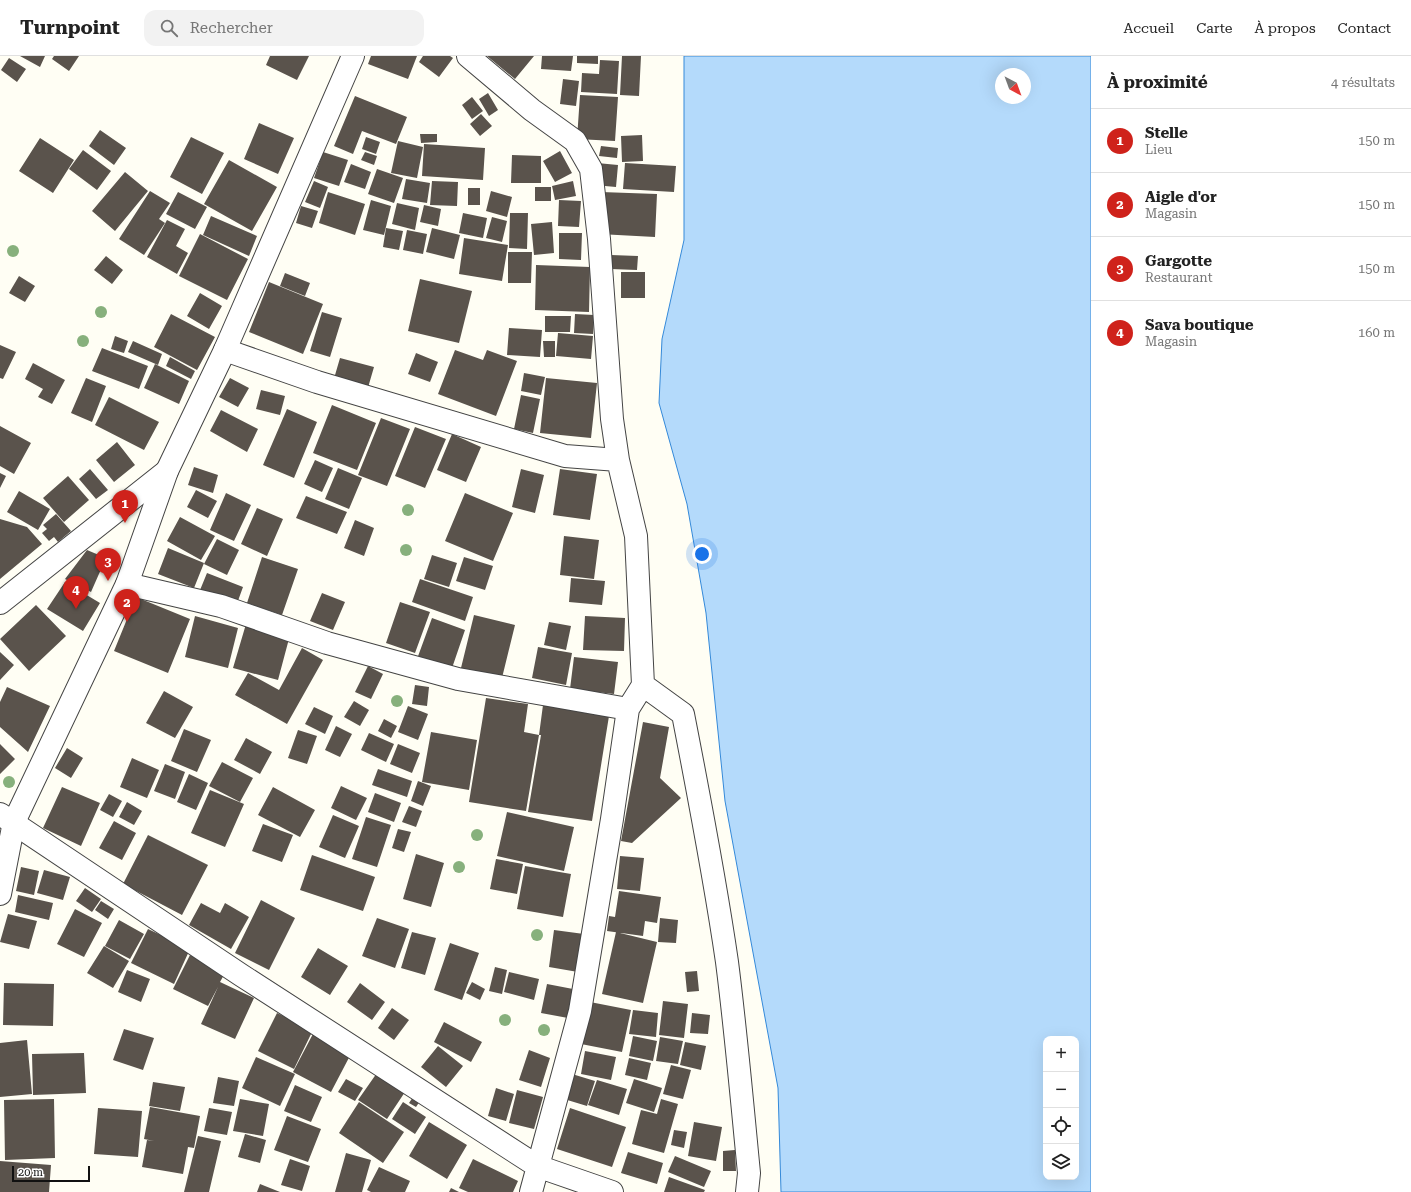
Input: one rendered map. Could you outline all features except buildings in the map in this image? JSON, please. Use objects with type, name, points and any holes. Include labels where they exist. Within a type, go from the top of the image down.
[{"type":"street","points":[[0,894],[7,818],[127,584],[167,471],[225,350],[352,56]]},
{"type":"street","points":[[468,56],[532,110],[575,141],[591,169],[599,239],[612,419],[618,460],[636,536],[643,684],[628,709],[612,819],[580,1012],[531,1192]]},
{"type":"street","points":[[225,350],[317,382],[566,456],[618,460]]},
{"type":"street","points":[[0,603],[167,471]]},
{"type":"street","points":[[127,584],[221,606],[327,643],[458,679],[628,709]]},
{"type":"street","points":[[643,684],[683,714],[705,826],[736,1034],[749,1172],[747,1192]]},
{"type":"street","points":[[7,818],[241,975],[537,1166],[612,1192]]},
{"type":"water","points":[[684,56],[1091,56],[1091,1192],[781,1192],[778,1088],[725,801],[706,613],[687,504],[659,403],[662,339],[684,240]]},
{"type":"place","name":"Stelle","points":[[125,523]]},
{"type":"place","name":"Gargotte","points":[[108,581]]},
{"type":"place","name":"Sava boutique","points":[[76,609]]},
{"type":"place","name":"Aigle d'or","points":[[127,622]]}]
